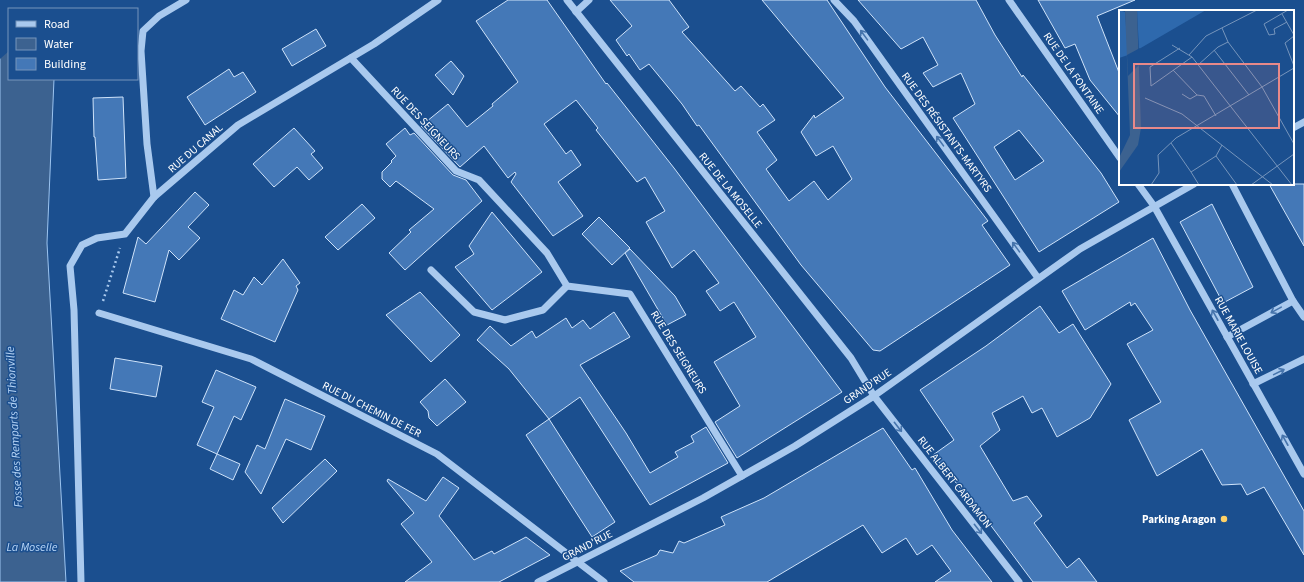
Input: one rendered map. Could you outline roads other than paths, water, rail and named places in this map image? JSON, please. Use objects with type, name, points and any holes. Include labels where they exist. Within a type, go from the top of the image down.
[{"type":"street","name":"RUE DU CANAL","points":[[154,197],[146,144],[141,51],[143,31],[159,16],[186,0]]},
{"type":"street","name":"RUE DU CANAL","points":[[154,197],[238,125],[374,44],[438,0]]},
{"type":"street","name":"RUE DE LA MOSELLE","points":[[567,0],[851,358],[874,396]]},
{"type":"street","points":[[576,12],[589,0]]},
{"type":"street","name":"RUE DES RÉSISTANTS-MARTYRS","points":[[834,0],[854,21],[1038,278]]},
{"type":"street","name":"RUE DE LA FONTAINE","points":[[1009,0],[1119,157]]},
{"type":"street","name":"RUE DES SEIGNEURS","points":[[351,58],[456,171],[479,180],[547,253],[567,286],[630,294],[742,476]]},
{"type":"street","points":[[1294,127],[1304,122]]},
{"type":"street","points":[[1139,185],[1154,206]]},
{"type":"street","name":"GRAND'RUE","points":[[538,582],[703,498],[795,446],[874,396],[1080,249],[1192,185]]},
{"type":"street","points":[[1233,185],[1293,301],[1304,317]]},
{"type":"street","points":[[81,582],[74,318],[70,266],[82,245],[97,238],[125,234],[154,197]]},
{"type":"street","name":"RUE MARIE LOUISE","points":[[1154,206],[1304,474]]},
{"type":"street","points":[[431,270],[474,312],[505,320],[543,310],[567,286]]},
{"type":"street","points":[[1227,337],[1293,301]]},
{"type":"street","name":"RUE DU CHEMIN DE FER","points":[[99,313],[251,360],[437,454],[604,582]]},
{"type":"street","points":[[1254,384],[1304,359]]},
{"type":"street","name":"RUE ALBERT CARDAMON","points":[[874,396],[1019,582]]},
{"type":"water","name":"La Moselle","points":[[0,0],[54,0],[54,8],[8,8],[8,80],[54,80],[47,243],[66,582],[0,582]]},
{"type":"place","name":"Parking Aragon","points":[[1224,519]]},
{"type":"water label","name":"Fosse des Remparts de Thionville","points":[[14,427]]}]
